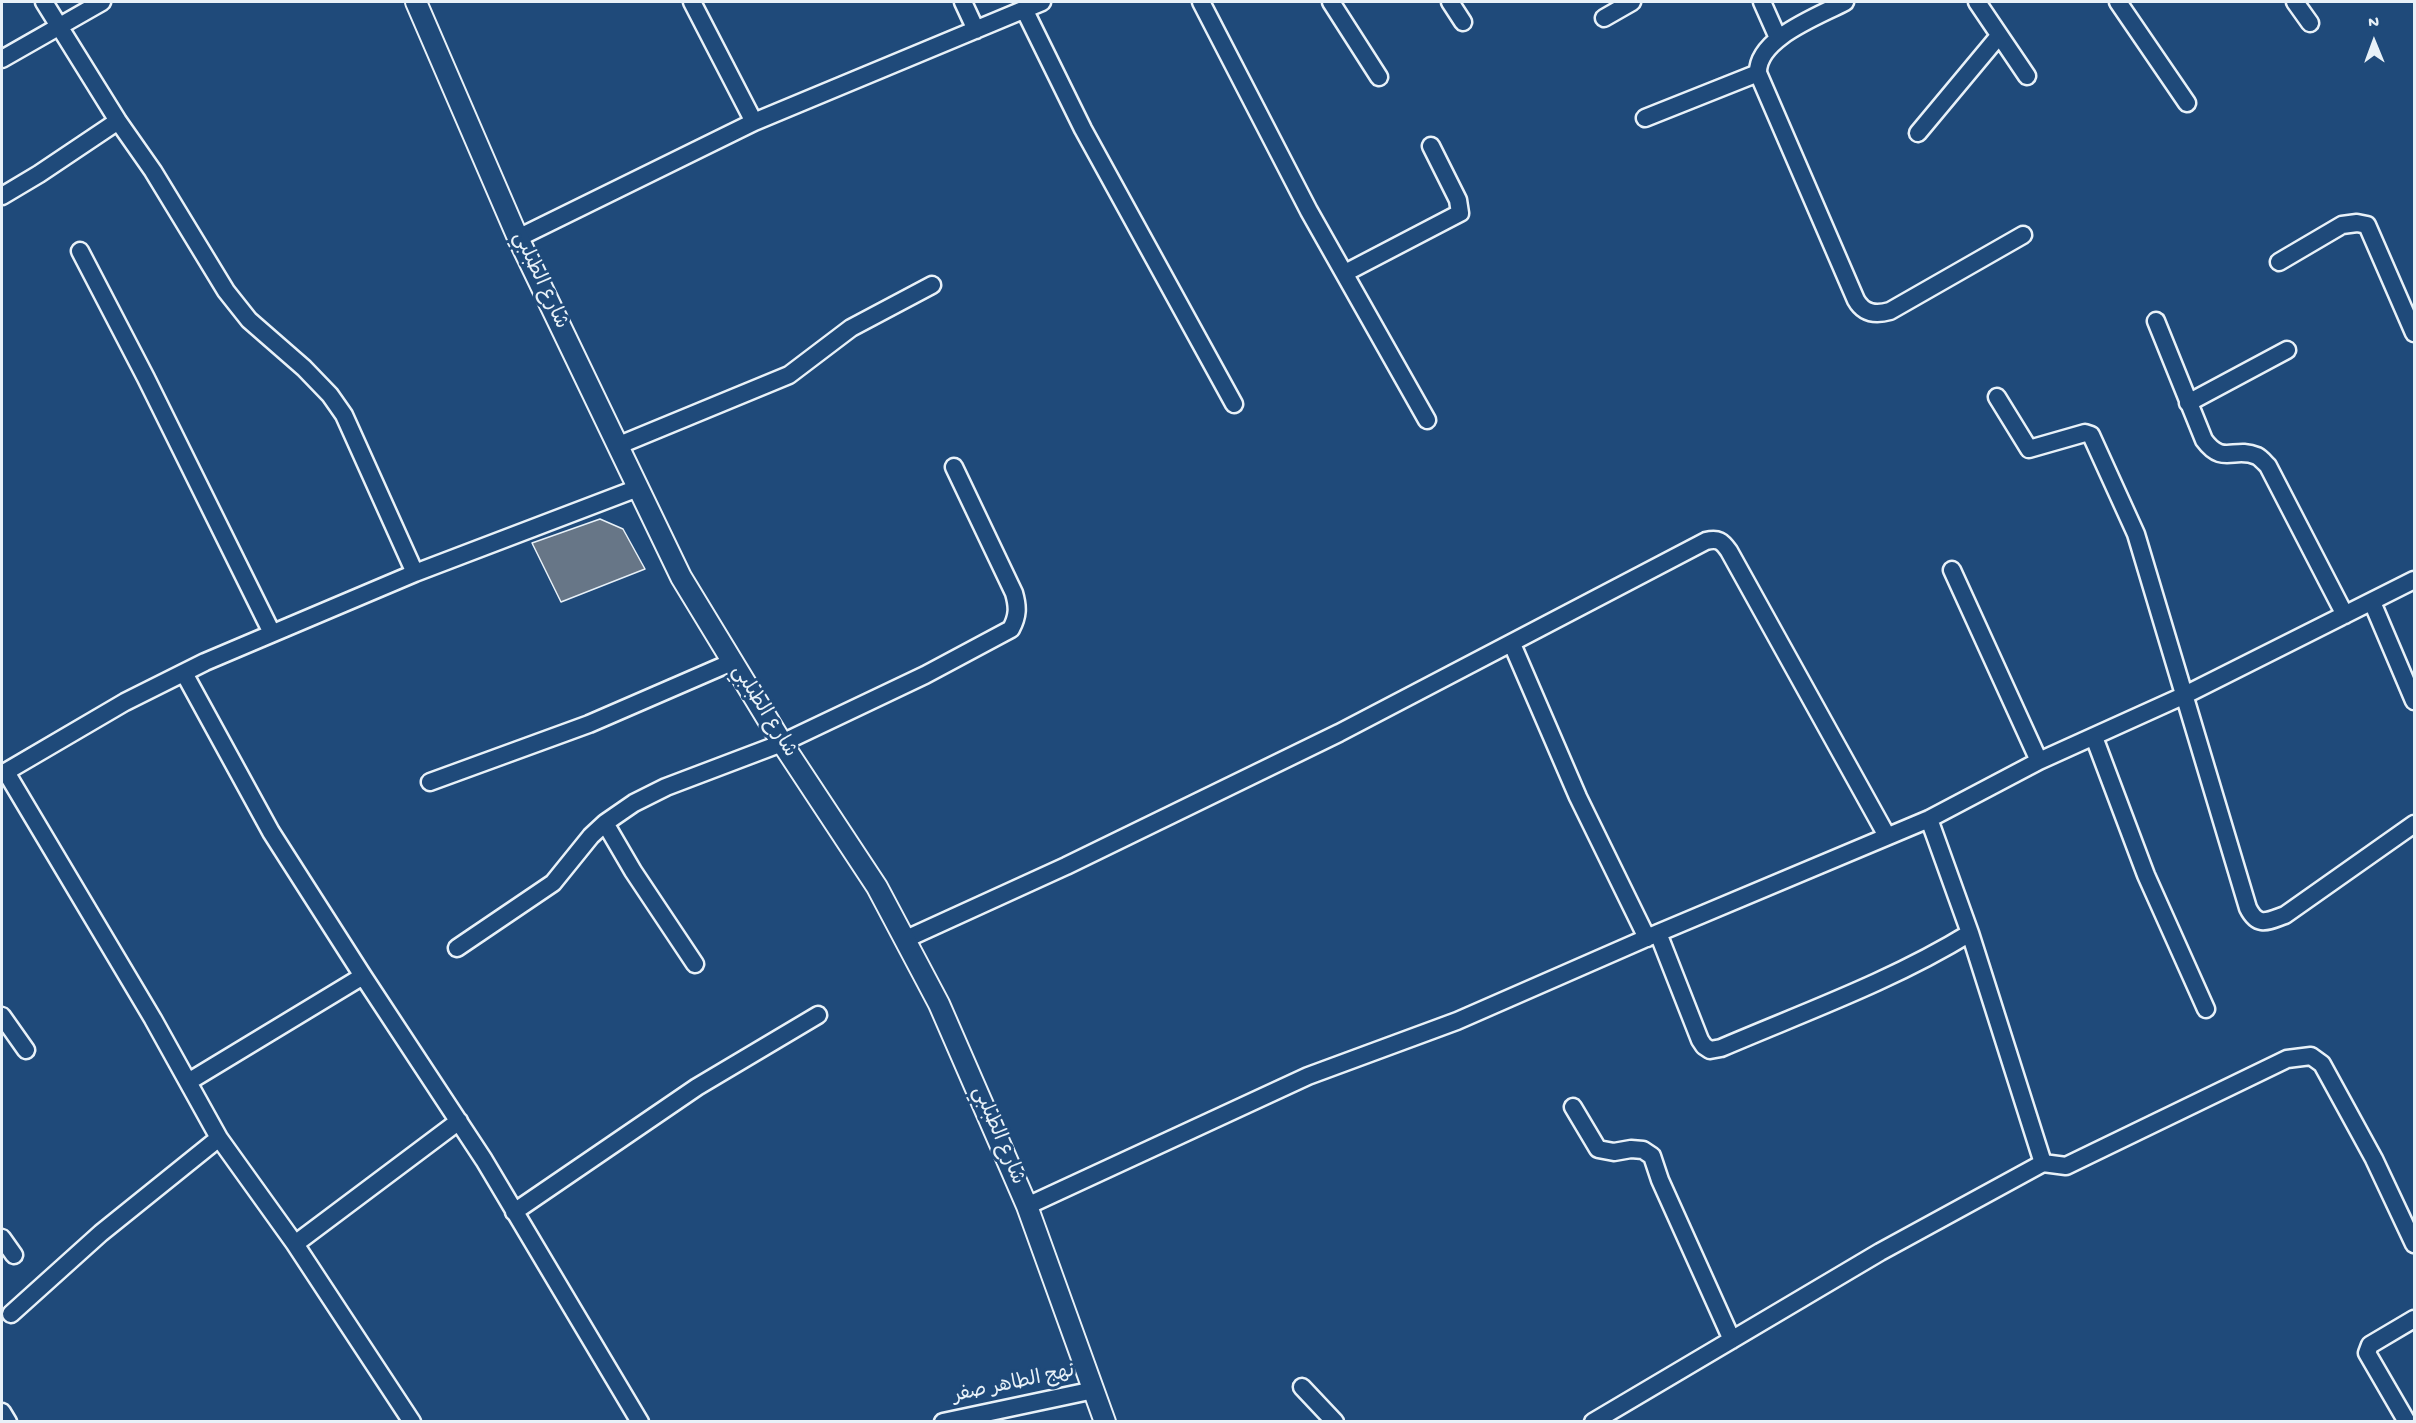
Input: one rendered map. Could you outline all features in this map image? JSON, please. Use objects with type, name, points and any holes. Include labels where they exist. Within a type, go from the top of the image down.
[{"type":"street","points":[[44,2],[118,122],[153,171],[226,291],[249,320],[304,368],[330,395],[344,415],[415,573]]},
{"type":"street","points":[[2,58],[102,2]]},
{"type":"street","name":"شارع الطبلبي","points":[[416,2],[518,238],[681,577],[782,743],[877,887],[906,939],[969,1069],[1027,1206],[1105,1422]]},
{"type":"street","points":[[692,2],[754,122]]},
{"type":"street","points":[[963,2],[976,30]]},
{"type":"street","points":[[518,238],[754,122],[1042,2]]},
{"type":"street","points":[[1201,2],[1278,153],[1427,420]]},
{"type":"street","points":[[1331,2],[1379,77]]},
{"type":"street","points":[[1450,2],[1463,22]]},
{"type":"street","points":[[1604,18],[1632,2]]},
{"type":"street","points":[[1762,2],[1778,38]]},
{"type":"street","points":[[1845,2],[1778,38],[1758,64],[1758,73],[1860,307],[1869,313],[1879,314],[1890,311],[2023,235]]},
{"type":"street","points":[[1977,2],[1998,37],[2027,76]]},
{"type":"street","points":[[2118,2],[2187,103]]},
{"type":"street","points":[[2295,2],[2310,23]]},
{"type":"street","points":[[1024,9],[1083,129],[1234,404]]},
{"type":"street","points":[[1918,133],[1998,37]]},
{"type":"street","points":[[1645,118],[1758,73]]},
{"type":"street","points":[[2,196],[118,122]]},
{"type":"street","points":[[1345,273],[1460,213],[1458,200],[1431,146]]},
{"type":"street","points":[[2279,262],[2342,225],[2357,223],[2367,225],[2415,333]]},
{"type":"street","points":[[80,251],[146,378],[272,633]]},
{"type":"street","points":[[617,446],[789,375],[851,328],[932,285]]},
{"type":"street","points":[[2156,321],[2204,440],[2212,451],[2225,455],[2241,453],[2258,456],[2268,466],[2344,615]]},
{"type":"street","points":[[2188,404],[2287,350]]},
{"type":"street","points":[[1997,397],[2029,449],[2085,433],[2091,435],[2136,534],[2248,908],[2253,917],[2259,921],[2268,921],[2285,915],[2415,824]]},
{"type":"street","points":[[457,948],[553,883],[591,836],[634,803],[666,787],[782,743],[925,675],[1011,629],[1017,618],[1018,606],[1014,593],[954,467]]},
{"type":"street","points":[[412,1422],[295,1245],[219,1138],[153,1019],[4,773],[125,702],[272,633],[415,573],[638,488]]},
{"type":"street","points":[[906,939],[1066,866],[1339,733],[1713,539],[1723,542],[1887,836]]},
{"type":"street","points":[[1952,570],[2039,761]]},
{"type":"street","points":[[1027,1206],[1097,1176],[1308,1076],[1457,1021],[1652,935],[1929,819],[2039,761],[2185,695],[2415,580]]},
{"type":"street","points":[[2372,602],[2415,701]]},
{"type":"street","points":[[1512,644],[1578,796],[1652,935],[1704,1047],[1710,1050],[1721,1048],[1852,994],[1943,950],[1970,933]]},
{"type":"street","points":[[430,782],[589,724],[732,662]]},
{"type":"street","points":[[184,673],[272,832],[363,976],[459,1121],[640,1422]]},
{"type":"street","points":[[2094,737],[2146,875],[2206,1009]]},
{"type":"street","points":[[1929,819],[1970,933],[2043,1163]]},
{"type":"street","points":[[605,823],[695,964]]},
{"type":"street","points":[[188,1082],[363,976]]},
{"type":"street","points":[[514,1212],[697,1087],[818,1015]]},
{"type":"street","points":[[2,1016],[26,1050]]},
{"type":"street","points":[[1593,1422],[1880,1252],[2043,1163],[2066,1166],[2287,1059],[2311,1056],[2322,1064],[2374,1159],[2415,1245]]},
{"type":"street","points":[[1573,1107],[1598,1149],[1614,1152],[1643,1150],[1652,1156],[1659,1180],[1732,1340]]},
{"type":"street","points":[[295,1245],[459,1121]]},
{"type":"street","points":[[11,1314],[101,1233],[219,1138]]},
{"type":"street","points":[[2,1238],[14,1255]]},
{"type":"street","points":[[2407,1422],[2367,1353],[2370,1345],[2415,1319]]},
{"type":"street","points":[[1302,1387],[1335,1422]]},
{"type":"street","name":"نهج الطاهر صفر","points":[[943,1422],[1094,1390]]},
{"type":"street","points":[[2,1412],[8,1422]]},
{"type":"building","points":[[600,519],[623,529],[645,569],[561,602],[532,543]]}]
